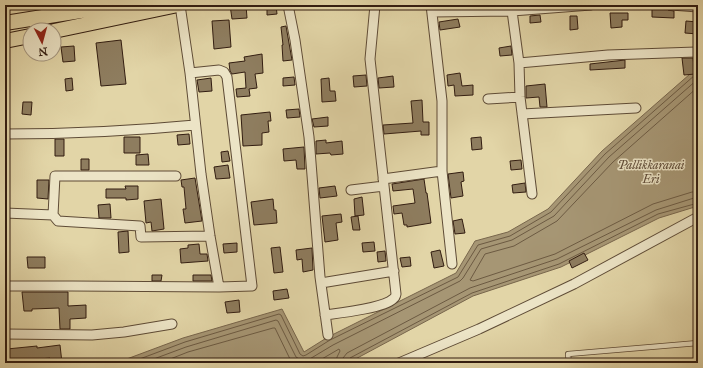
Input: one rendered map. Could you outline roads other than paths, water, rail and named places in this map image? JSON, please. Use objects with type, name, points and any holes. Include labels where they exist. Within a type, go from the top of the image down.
[{"type":"main road","points":[[5,23],[118,5]]},
{"type":"main road","points":[[62,29],[179,5]]},
{"type":"main road","points":[[5,41],[22,38]]},
{"type":"street","points":[[179,5],[190,73],[195,125],[210,236],[220,287]]},
{"type":"street","points":[[288,5],[295,40],[309,137],[321,283],[328,336]]},
{"type":"street","points":[[325,315],[370,308],[392,300],[396,294],[370,59],[375,5]]},
{"type":"street","points":[[452,264],[442,171],[442,101],[432,9],[591,5]]},
{"type":"street","points":[[671,5],[698,7]]},
{"type":"street","points":[[512,8],[519,62],[520,97],[532,194]]},
{"type":"street","points":[[519,62],[608,55],[696,52]]},
{"type":"street","points":[[5,286],[252,286],[227,77],[224,72],[218,70],[190,73]]},
{"type":"street","points":[[488,98],[520,97]]},
{"type":"street","points":[[522,114],[636,108]]},
{"type":"street","points":[[5,134],[54,134],[145,130],[195,125]]},
{"type":"street","points":[[351,190],[442,171]]},
{"type":"street","points":[[176,176],[55,176],[53,215],[58,221],[140,226],[141,237],[210,236]]},
{"type":"street","points":[[5,214],[53,215]]},
{"type":"street","points":[[405,362],[574,284],[697,218]]},
{"type":"street","points":[[321,283],[394,270]]},
{"type":"street","points":[[5,334],[92,335],[124,332],[172,324]]},
{"type":"lane","points":[[697,218],[698,255]]},
{"type":"lane","points":[[569,363],[568,354],[698,343]]},
{"type":"water","name":"Pallikkaranai Eri","points":[[698,67],[698,206],[659,218],[561,267],[473,296],[348,363],[116,363],[183,338],[282,309],[304,352],[328,337],[456,273],[475,241],[508,232],[548,209],[602,151]]}]
